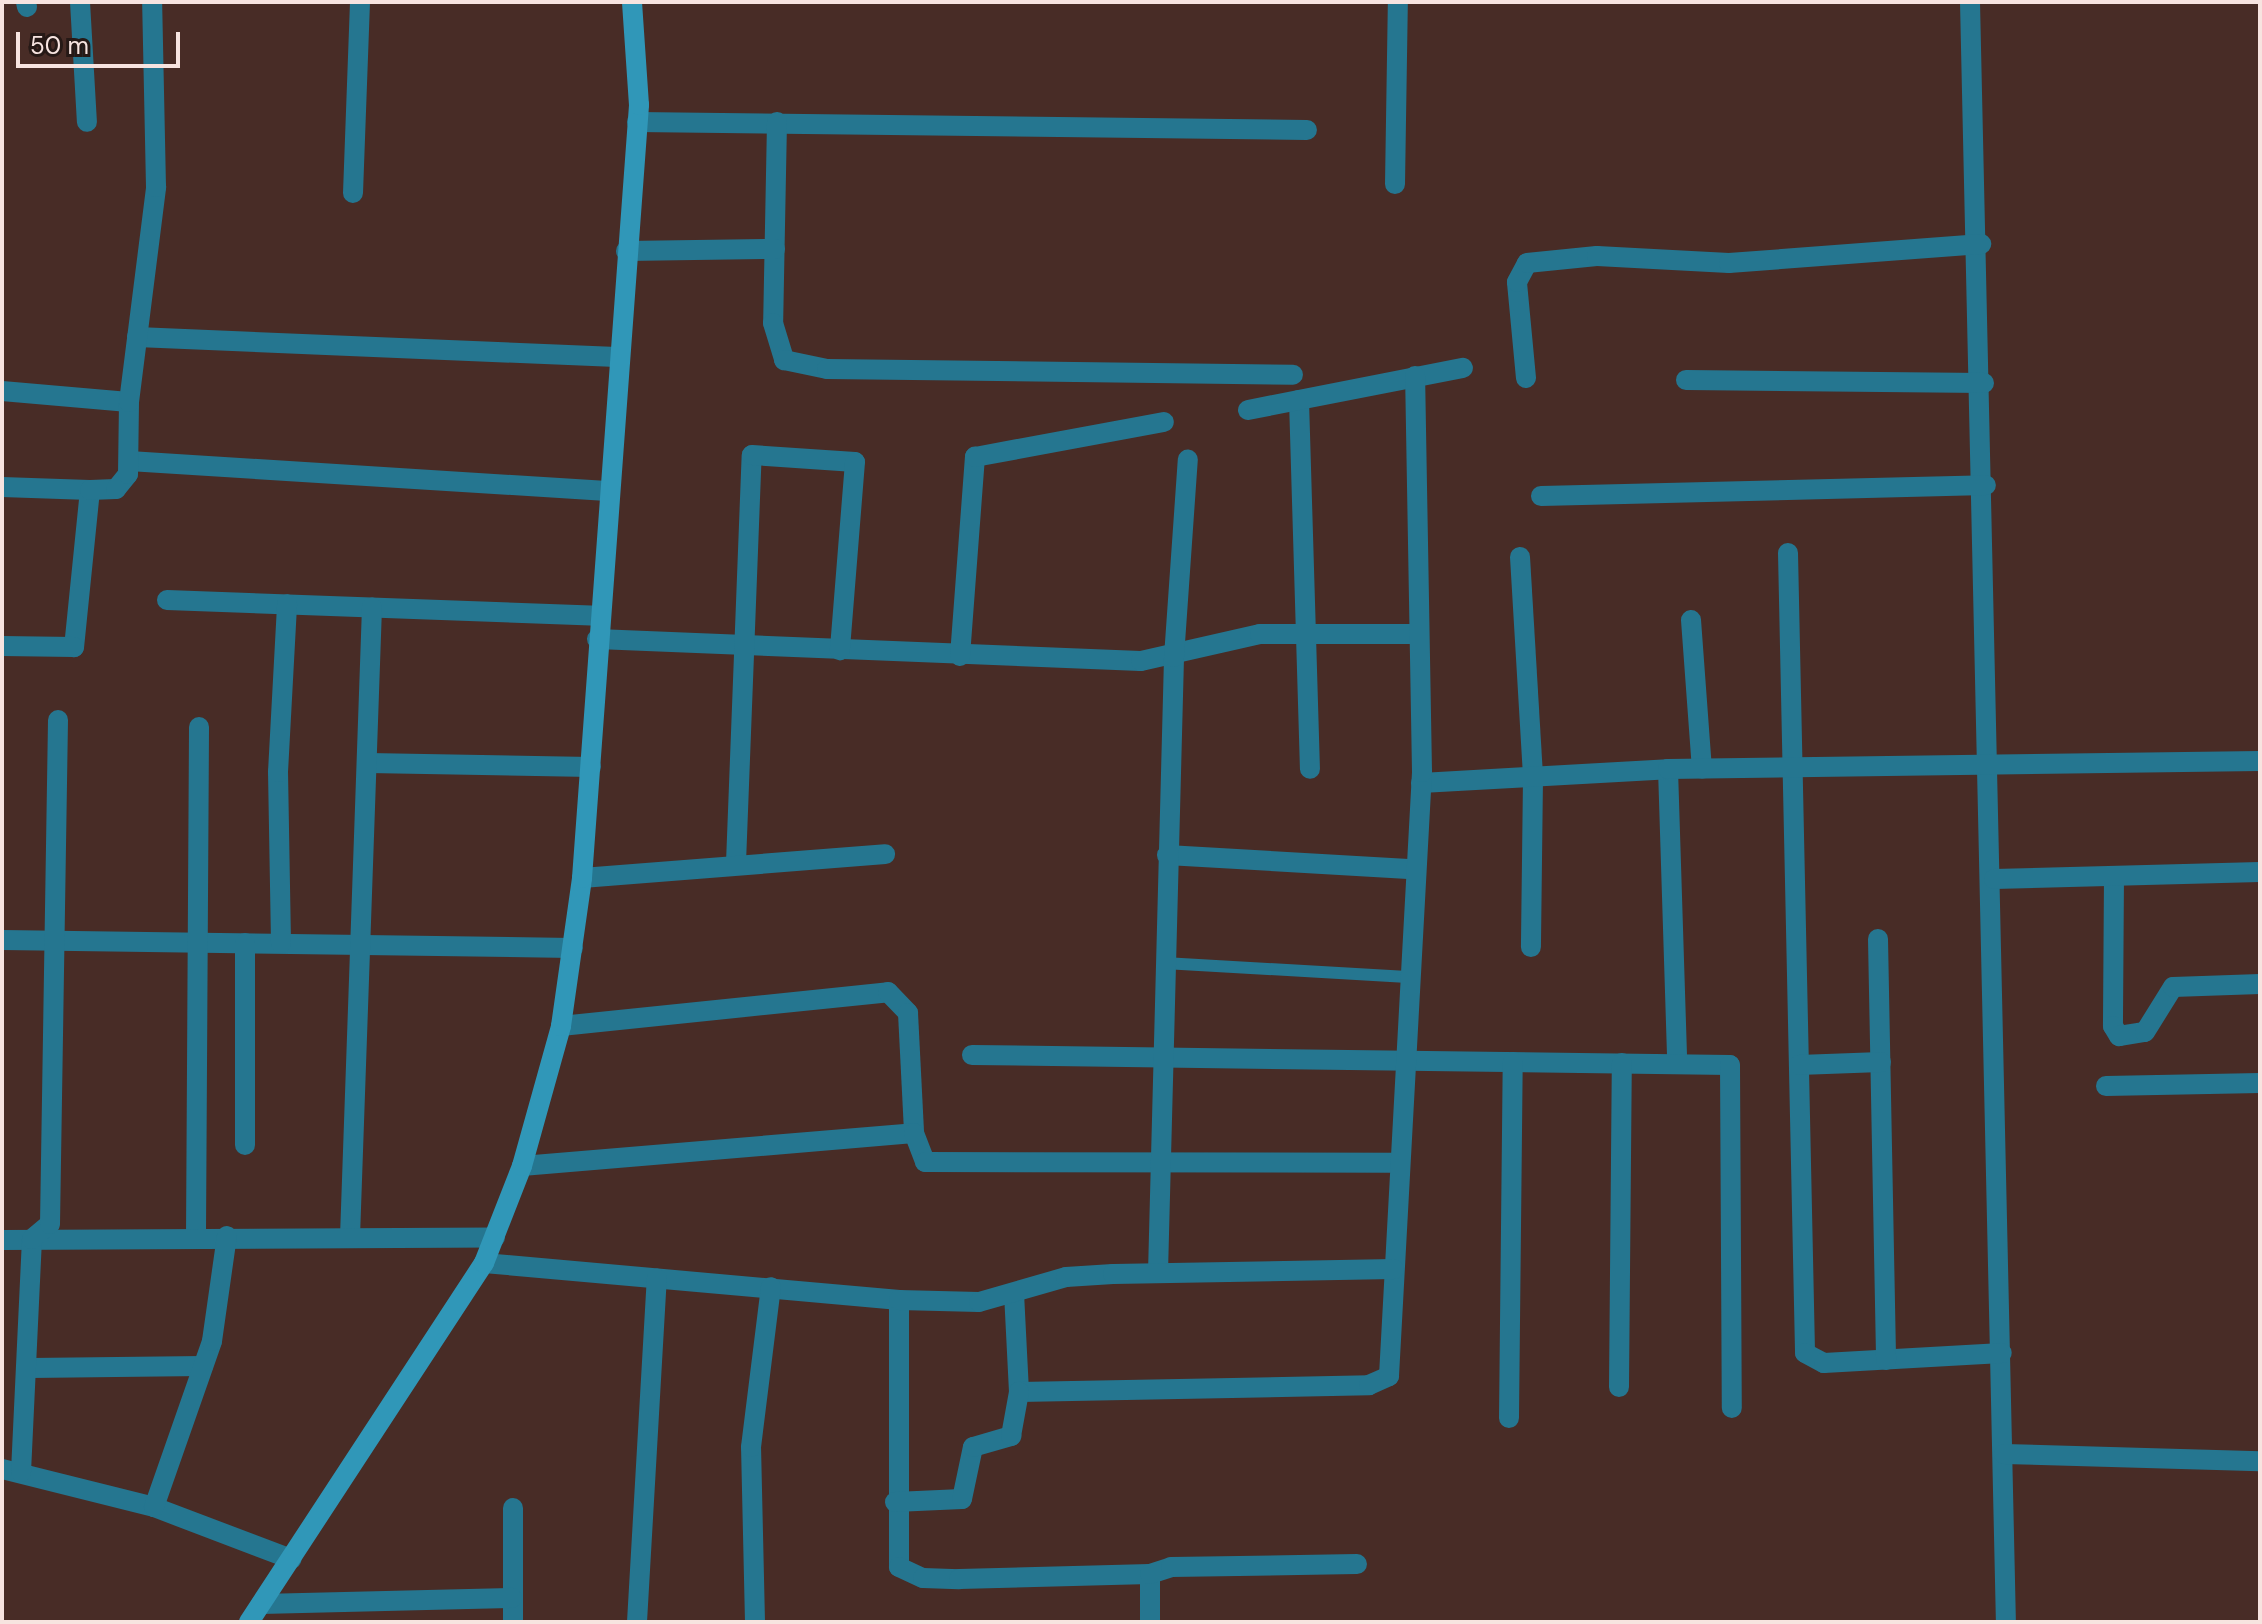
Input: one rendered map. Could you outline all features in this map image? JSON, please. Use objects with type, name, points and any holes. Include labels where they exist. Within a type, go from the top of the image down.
[{"type":"street","points":[[80,2],[87,122]]},
{"type":"street","points":[[2,487],[90,490],[123,485],[129,461],[129,402],[156,187],[152,2]]},
{"type":"street","points":[[353,193],[360,2]]},
{"type":"street","points":[[249,1622],[484,1263],[522,1166],[561,1026],[582,878],[607,491],[637,122],[632,2]]},
{"type":"street","points":[[1395,184],[1398,2]]},
{"type":"street","points":[[1970,2],[1981,244],[2006,1622]]},
{"type":"street","points":[[637,122],[1307,130]]},
{"type":"street","points":[[777,122],[773,323],[784,360],[827,369],[1293,375]]},
{"type":"street","points":[[1526,378],[1517,282],[1527,263],[1597,256],[1740,262],[1981,244]]},
{"type":"street","points":[[626,251],[775,249]]},
{"type":"street","points":[[137,337],[617,357]]},
{"type":"street","points":[[1248,410],[1463,368]]},
{"type":"street","points":[[1019,1392],[1379,1383],[1390,1369],[1413,869],[1421,783],[1414,634],[1415,376]]},
{"type":"street","points":[[1686,380],[1984,383]]},
{"type":"street","points":[[2,391],[129,402]]},
{"type":"street","points":[[1299,400],[1310,769]]},
{"type":"street","points":[[960,656],[975,457],[1164,422]]},
{"type":"street","points":[[736,863],[747,461],[759,453],[855,462],[840,650]]},
{"type":"street","points":[[1158,1273],[1160,1059],[1174,657],[1188,459]]},
{"type":"street","points":[[129,461],[607,491]]},
{"type":"street","points":[[1541,496],[1986,485]]},
{"type":"street","points":[[2,646],[58,652],[77,640],[90,490]]},
{"type":"street","points":[[1788,553],[1788,769],[1805,1353],[1824,1363],[2002,1353]]},
{"type":"street","points":[[1520,557],[1533,778],[1531,947]]},
{"type":"street","points":[[167,600],[598,616]]},
{"type":"street","points":[[281,943],[278,772],[287,604]]},
{"type":"street","points":[[350,1237],[363,946],[372,607]]},
{"type":"street","points":[[1691,620],[1702,769]]},
{"type":"street","points":[[597,639],[960,656],[1174,657],[1234,639],[1414,634]]},
{"type":"street","points":[[58,720],[50,1224],[32,1239],[30,1368],[11,1470],[154,1507],[291,1559]]},
{"type":"street","points":[[196,1235],[199,727]]},
{"type":"street","points":[[1421,783],[1668,769],[2260,761]]},
{"type":"street","points":[[368,763],[591,767]]},
{"type":"street","points":[[1668,769],[1677,1063]]},
{"type":"street","points":[[582,878],[736,863],[885,854]]},
{"type":"street","points":[[1167,855],[1413,869]]},
{"type":"street","points":[[1994,879],[2260,872]]},
{"type":"street","points":[[2114,876],[2113,1026],[2119,1036],[2145,1032],[2173,987],[2260,984]]},
{"type":"street","points":[[1878,939],[1886,1360]]},
{"type":"street","points":[[2,940],[573,948]]},
{"type":"street","points":[[245,943],[245,1145]]},
{"type":"street","points":[[561,1026],[888,992],[908,1013],[914,1133],[925,1162],[1398,1163]]},
{"type":"street","points":[[972,1055],[1403,1062],[1725,1063],[1736,1076],[1732,1408]]},
{"type":"street","points":[[1509,1418],[1513,1062]]},
{"type":"street","points":[[1799,1065],[1881,1062]]},
{"type":"street","points":[[1619,1387],[1622,1063]]},
{"type":"street","points":[[2106,1086],[2260,1083]]},
{"type":"street","points":[[522,1166],[914,1133]]},
{"type":"street","points":[[2,1240],[196,1235],[495,1237]]},
{"type":"street","points":[[154,1507],[203,1366],[227,1236]]},
{"type":"street","points":[[484,1263],[899,1300],[979,1302],[1066,1277],[1394,1269]]},
{"type":"street","points":[[637,1622],[657,1279]]},
{"type":"street","points":[[755,1622],[751,1447],[771,1287]]},
{"type":"street","points":[[895,1502],[962,1499],[973,1447],[1011,1436],[1019,1392],[1014,1293]]},
{"type":"street","points":[[899,1300],[894,1557],[923,1578],[1150,1574],[1171,1567],[1357,1564]]},
{"type":"street","points":[[30,1368],[203,1366]]},
{"type":"street","points":[[2004,1454],[2260,1461]]},
{"type":"street","points":[[513,1508],[513,1622]]},
{"type":"street","points":[[1150,1574],[1150,1622]]},
{"type":"street","points":[[261,1604],[512,1598]]},
{"type":"lane","points":[[1164,963],[1408,977]]}]
